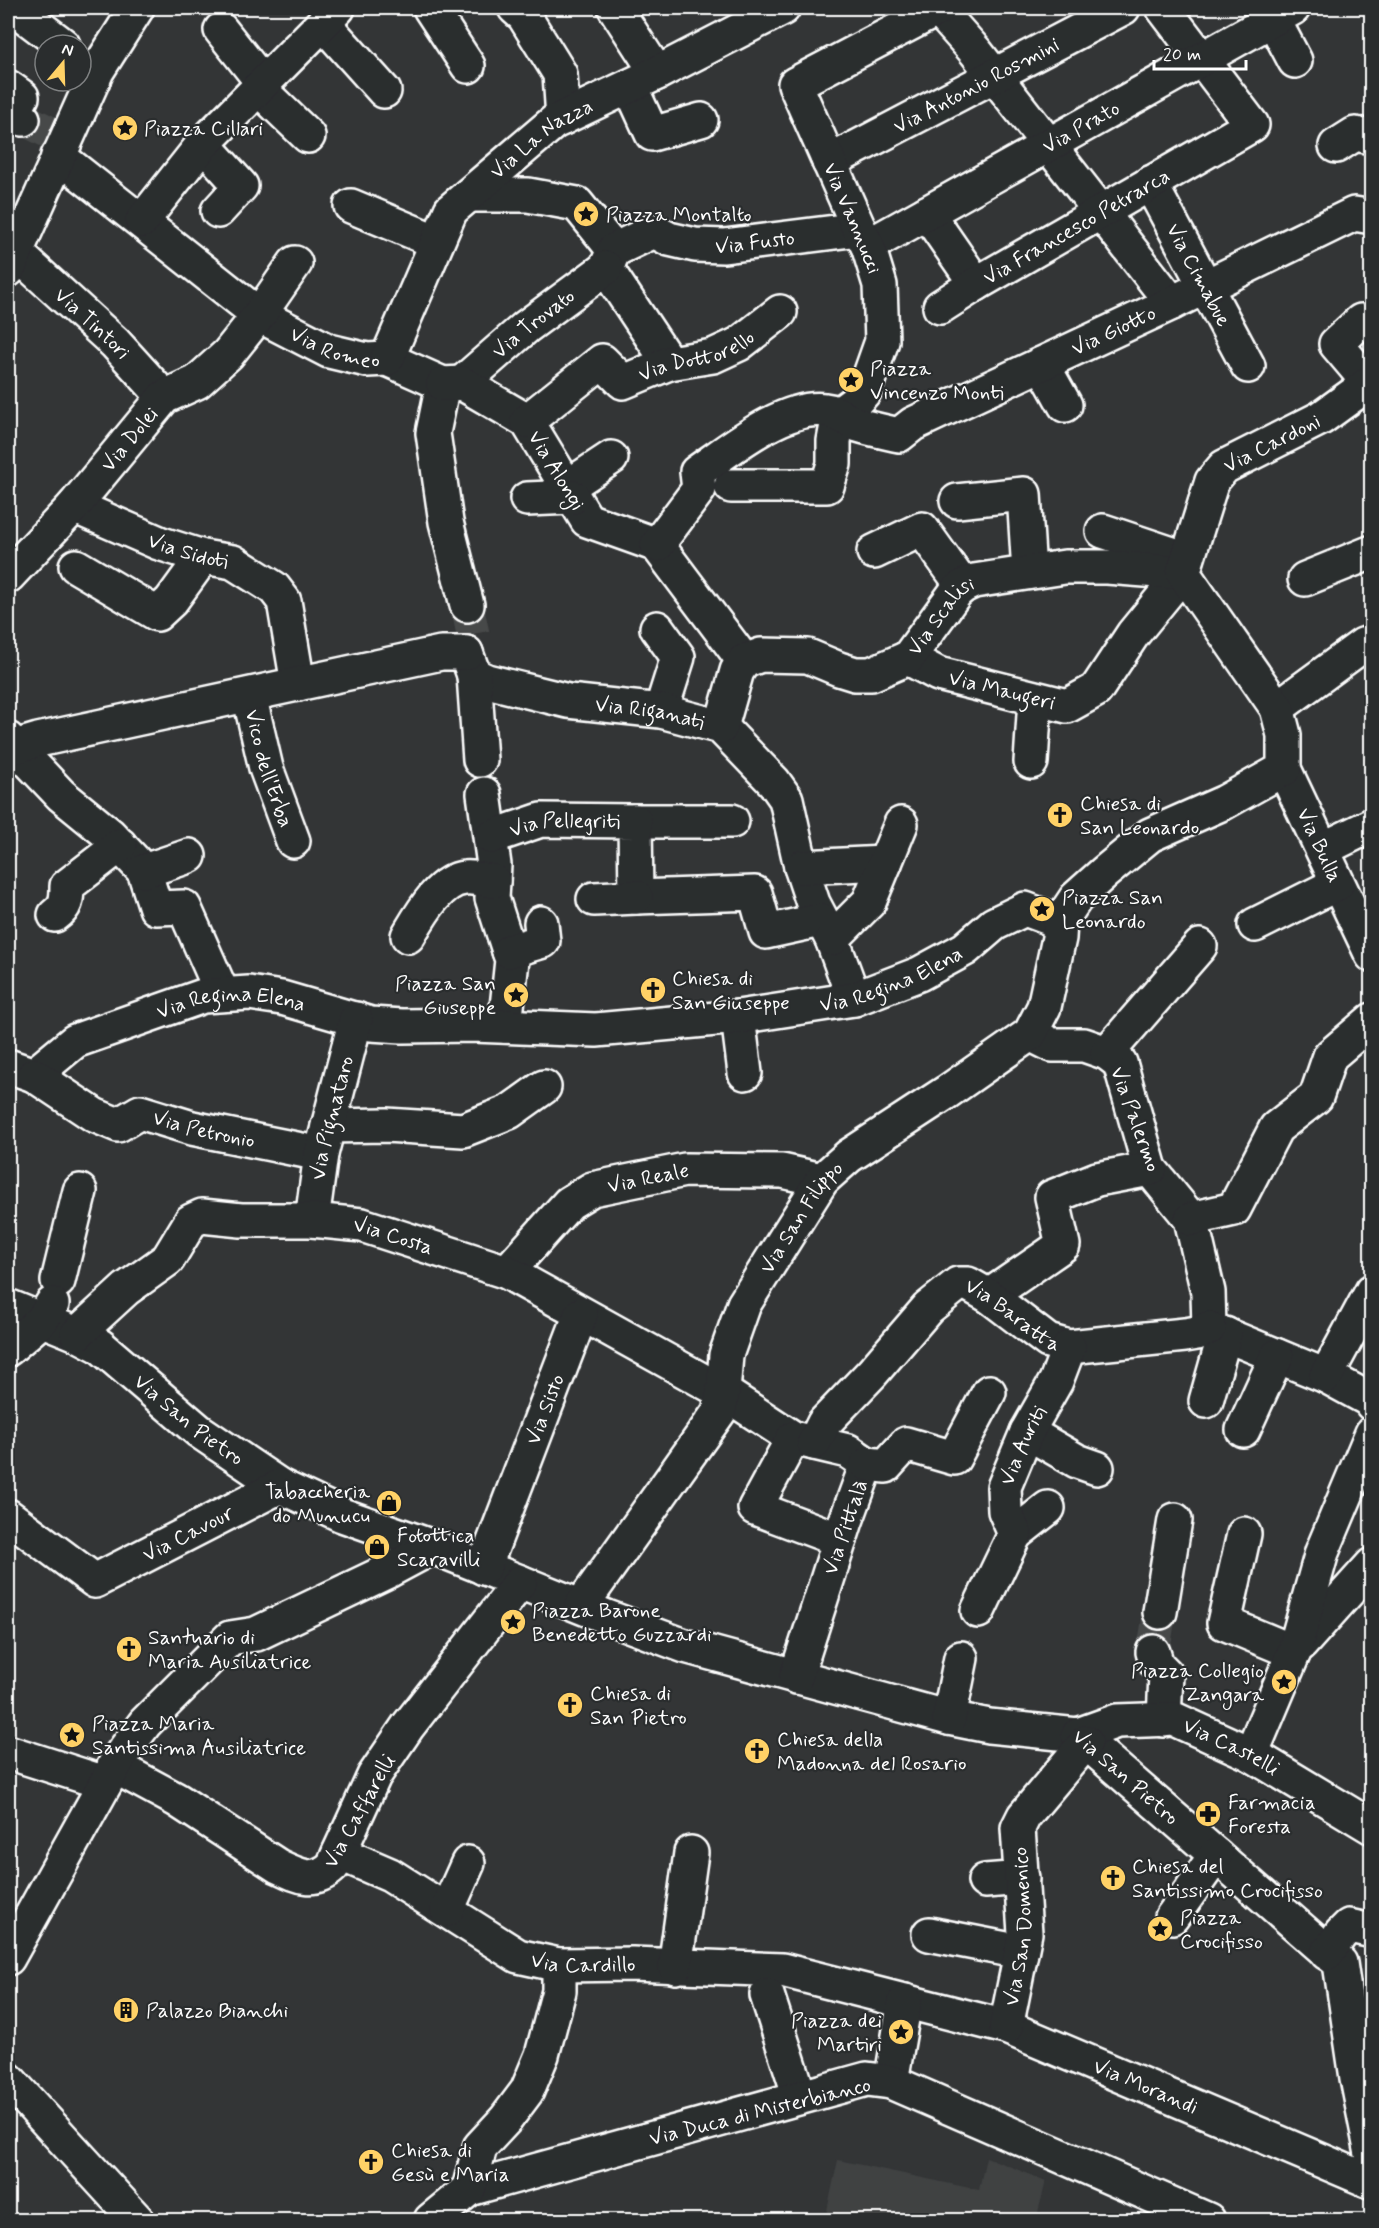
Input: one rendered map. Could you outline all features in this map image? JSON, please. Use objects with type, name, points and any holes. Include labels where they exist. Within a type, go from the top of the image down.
[{"type":"street","points":[[14,8],[47,33]]},
{"type":"street","points":[[93,60],[137,8]]},
{"type":"street","points":[[430,8],[468,66]]},
{"type":"street","points":[[515,8],[524,16],[560,74],[563,118]]},
{"type":"street","name":"Via La Nazza","points":[[387,359],[451,210],[554,122],[783,8]]},
{"type":"street","points":[[938,8],[1172,303]]},
{"type":"street","name":"Via Vannucci","points":[[843,426],[854,403],[864,392],[882,341],[880,285],[864,238],[795,84],[938,8]]},
{"type":"street","name":"Via Antonio Rosmini","points":[[830,162],[1123,8]]},
{"type":"street","points":[[1163,8],[1202,59]]},
{"type":"street","points":[[625,11],[643,79],[652,134],[700,120]]},
{"type":"street","points":[[1277,11],[1295,61]]},
{"type":"street","name":"Via Prato","points":[[864,238],[927,213],[1202,59],[1277,11]]},
{"type":"street","points":[[141,221],[203,144],[330,15],[384,91]]},
{"type":"street","points":[[221,30],[260,85],[308,136]]},
{"type":"street","name":"Via Francesco Petrarca","points":[[927,213],[975,284],[1252,125],[1202,59]]},
{"type":"street","points":[[8,87],[22,96],[13,114],[48,137]]},
{"type":"street","points":[[12,262],[19,212],[48,137],[73,93]]},
{"type":"street","points":[[1336,146],[1355,134],[1371,137]]},
{"type":"street","name":"Via Romeo","points":[[48,137],[141,221],[259,315],[329,351],[367,360],[387,359],[452,383]]},
{"type":"street","points":[[203,144],[241,186],[218,211]]},
{"type":"street","name":"Via Cimabue","points":[[1150,183],[1248,366]]},
{"type":"street","points":[[471,195],[528,195],[577,204],[669,363]]},
{"type":"street","points":[[351,206],[437,242]]},
{"type":"street","name":"Via Giotto","points":[[657,545],[699,489],[697,471],[755,431],[799,411],[824,410],[843,426],[899,435],[913,424],[1172,303],[1354,214],[1371,217]]},
{"type":"street","name":"Via Fusto","points":[[654,231],[669,239],[695,245],[724,246],[864,238]]},
{"type":"street","name":"Via Trovato","points":[[452,383],[610,259],[654,231]]},
{"type":"street","name":"Via Tintori","points":[[12,262],[115,343],[164,397]]},
{"type":"street","name":"Via Dolei","points":[[8,576],[74,506],[164,397],[197,381],[228,354],[259,315],[295,263]]},
{"type":"street","points":[[940,307],[975,284]]},
{"type":"street","name":"Via Dottorello","points":[[527,421],[602,361],[623,382],[669,363],[713,356],[739,344],[780,312]]},
{"type":"street","points":[[1360,321],[1336,344],[1369,389]]},
{"type":"street","points":[[1042,364],[1065,405]]},
{"type":"street","points":[[452,383],[433,433],[446,522],[470,642],[480,760]]},
{"type":"street","name":"Via Alongi","points":[[452,383],[527,421],[587,520],[657,545]]},
{"type":"street","name":"Via Cardoni","points":[[1185,566],[1212,481],[1224,467],[1321,418],[1369,389]]},
{"type":"street","points":[[731,486],[827,486],[843,426]]},
{"type":"street","points":[[527,499],[570,492],[612,458]]},
{"type":"street","points":[[957,501],[1024,494],[1029,572]]},
{"type":"street","name":"Via Sidoti","points":[[74,506],[159,543],[203,557],[233,562],[273,588],[284,601],[298,684]]},
{"type":"street","points":[[874,552],[922,529],[963,586]]},
{"type":"street","points":[[1060,930],[1076,898],[1149,835],[1225,802],[1284,769],[1284,735],[1277,708],[1185,566],[1103,531]]},
{"type":"street","points":[[657,545],[744,661],[737,671],[721,727]]},
{"type":"street","points":[[1305,579],[1371,552]]},
{"type":"street","points":[[76,566],[157,614],[171,601],[203,557]]},
{"type":"street","name":"Via Scalisi","points":[[744,661],[761,655],[808,656],[855,674],[871,674],[909,658],[956,592],[975,581],[1065,567],[1185,566]]},
{"type":"street","name":"Via Maugeri","points":[[909,658],[938,674],[1067,706],[1096,690],[1133,634],[1185,566]]},
{"type":"street","points":[[657,628],[678,657],[661,711]]},
{"type":"street","name":"Via Riganati","points":[[10,745],[249,695],[441,652],[470,642],[487,681],[568,701],[661,711],[721,727],[774,782],[786,799],[801,867],[813,903],[827,929],[854,999]]},
{"type":"street","points":[[1277,708],[1363,645],[1371,642]]},
{"type":"street","name":"Vico dell'Erba","points":[[249,695],[266,768],[293,841]]},
{"type":"street","points":[[1031,762],[1035,699]]},
{"type":"street","points":[[10,745],[61,795],[120,845],[144,871],[156,908],[184,907],[222,993]]},
{"type":"street","name":"Via Bulla","points":[[1284,769],[1371,955]]},
{"type":"street","points":[[484,794],[491,837],[492,898],[511,956],[505,1026]]},
{"type":"street","name":"Via Pellegriti","points":[[491,837],[541,820],[635,821],[636,897]]},
{"type":"street","points":[[635,821],[732,821]]},
{"type":"street","points":[[594,899],[755,893],[766,932],[827,929],[869,902],[901,824]]},
{"type":"street","points":[[1323,849],[1371,825]]},
{"type":"street","points":[[55,915],[63,909],[67,900],[67,886],[120,845]]},
{"type":"street","points":[[144,871],[189,856]]},
{"type":"street","points":[[801,867],[885,863]]},
{"type":"street","points":[[408,936],[423,910],[448,883],[465,878],[493,881]]},
{"type":"street","points":[[1255,925],[1337,884]]},
{"type":"street","name":"Via Regina Elena","points":[[21,1071],[75,1041],[203,996],[222,993],[249,993],[282,998],[371,1024],[402,1026],[473,1024],[599,1030],[738,1017],[854,999],[919,974],[965,949],[994,924],[1025,909],[1060,930]]},
{"type":"street","points":[[511,956],[543,941],[541,923]]},
{"type":"street","name":"Via San Filippo","points":[[594,1612],[615,1560],[719,1412],[726,1355],[744,1304],[822,1180],[849,1156],[1030,1034],[1044,1007],[1060,930]]},
{"type":"street","points":[[1107,1053],[1200,946]]},
{"type":"street","points":[[738,1017],[745,1073]]},
{"type":"street","name":"Via Pignataro","points":[[312,1220],[325,1140],[357,1020]]},
{"type":"street","points":[[1191,1219],[1234,1209],[1276,1128],[1316,1097],[1330,1056],[1371,1020]]},
{"type":"street","name":"Via Palermo","points":[[1030,1034],[1052,1045],[1084,1045],[1107,1053],[1120,1063],[1150,1169],[1191,1219],[1217,1331],[1206,1401]]},
{"type":"street","name":"Via Petronio","points":[[21,1071],[94,1115],[118,1125],[140,1112],[192,1128],[325,1140]]},
{"type":"street","points":[[325,1140],[386,1125],[463,1130],[509,1112],[544,1087]]},
{"type":"street","points":[[989,1296],[1063,1245],[1052,1197],[1097,1179],[1150,1169]]},
{"type":"street","name":"Via Reale","points":[[507,1272],[569,1203],[592,1189],[685,1170],[782,1171],[822,1180]]},
{"type":"street","points":[[8,1349],[51,1301],[80,1191]]},
{"type":"street","name":"Via Costa","points":[[77,1334],[126,1289],[168,1259],[191,1221],[202,1216],[241,1220],[312,1220],[362,1225],[507,1272],[723,1392]]},
{"type":"street","name":"Via Baratta","points":[[803,1440],[824,1423],[872,1373],[928,1308],[958,1284],[968,1284],[989,1296],[1048,1341],[1069,1347],[1217,1331]]},
{"type":"street","points":[[1326,1376],[1371,1291]]},
{"type":"street","name":"Via San Pietro","points":[[8,1306],[51,1301],[77,1334],[100,1346],[199,1431],[280,1486],[342,1515],[433,1547],[685,1646],[949,1718],[1082,1739],[1340,1963],[1371,2154]]},
{"type":"street","name":"Via Sisto","points":[[484,1568],[581,1314]]},
{"type":"street","points":[[1217,1331],[1326,1376],[1370,1400],[1371,1404]]},
{"type":"street","name":"Via Auriti","points":[[1015,1534],[1005,1511],[1004,1487],[1027,1432],[1056,1381],[1069,1347]]},
{"type":"street","points":[[1243,1430],[1277,1356]]},
{"type":"street","name":"Via Pittalà","points":[[723,1392],[803,1440],[848,1451],[867,1464],[796,1677]]},
{"type":"street","points":[[867,1464],[886,1466],[906,1444],[954,1458],[989,1392]]},
{"type":"street","points":[[1027,1432],[1077,1461],[1097,1468]]},
{"type":"street","points":[[1251,1754],[1280,1646],[1371,1433]]},
{"type":"street","points":[[803,1440],[755,1508],[840,1540]]},
{"type":"street","name":"Via Cavour","points":[[8,1516],[95,1581],[280,1486]]},
{"type":"street","points":[[978,1611],[1015,1534],[1048,1508]]},
{"type":"street","points":[[1160,1612],[1175,1520]]},
{"type":"street","points":[[1244,1534],[1224,1623],[1280,1646]]},
{"type":"street","points":[[8,1958],[114,1768],[145,1723],[230,1638],[256,1634],[433,1547]]},
{"type":"street","points":[[1280,1646],[1366,1571]]},
{"type":"street","name":"Via Caffarelli","points":[[114,1768],[177,1800],[278,1866],[294,1874],[311,1877],[323,1875],[333,1866],[374,1776],[408,1726],[520,1582]]},
{"type":"street","points":[[1153,1652],[1157,1665],[1167,1674],[1164,1720]]},
{"type":"street","points":[[949,1718],[961,1658]]},
{"type":"street","name":"Via Castelli","points":[[1082,1739],[1117,1721],[1173,1719],[1251,1754],[1371,1827]]},
{"type":"street","name":"Via San Domenico","points":[[1006,2027],[1025,1933],[1018,1828],[1024,1816],[1082,1739]]},
{"type":"street","points":[[8,1752],[114,1768]]},
{"type":"street","name":"Via Cardillo","points":[[339,1853],[390,1875],[518,1956],[559,1965],[632,1964],[782,1970],[905,2001]]},
{"type":"street","points":[[675,1967],[691,1853]]},
{"type":"street","points":[[1172,1917],[1215,1855]]},
{"type":"street","points":[[447,1910],[468,1863]]},
{"type":"street","points":[[984,1881],[1022,1878]]},
{"type":"street","points":[[1327,1953],[1349,1926],[1371,1931]]},
{"type":"street","points":[[928,1934],[1021,1952]]},
{"type":"street","points":[[431,2220],[469,2190],[480,2147],[506,2119],[527,2091],[542,2055],[559,1991],[559,1965]]},
{"type":"street","points":[[767,1995],[800,2097]]},
{"type":"street","points":[[891,2082],[905,2001]]},
{"type":"street","name":"Via Morandi","points":[[905,2001],[1006,2027],[1371,2182]]},
{"type":"street","points":[[8,2079],[137,2220]]},
{"type":"street","name":"Via Duca di Misterbianco","points":[[469,2190],[867,2079],[891,2082],[1208,2220]]},
{"type":"shaded area","points":[[986,2157],[1046,2181],[1036,2220],[825,2220],[838,2160],[979,2190]]},
{"type":"tunnel","points":[[23,119],[49,132]]},
{"type":"tunnel","points":[[467,605],[473,634]]},
{"type":"tunnel","points":[[1153,1652],[1160,1612]]},
{"type":"place","name":"Piazza Cillari","points":[[125,128]]},
{"type":"place","name":"Piazza Montalto","points":[[586,214]]},
{"type":"place","name":"Piazza Vincenzo Monti","points":[[851,380]]},
{"type":"place","name":"Chiesa di San Leonardo","points":[[1060,815]]},
{"type":"place","name":"Piazza San Leonardo","points":[[1042,909]]},
{"type":"place","name":"Chiesa di San Giuseppe","points":[[653,990]]},
{"type":"place","name":"Piazza San Giuseppe","points":[[516,995]]},
{"type":"place","name":"Tabaccheria do Munucu","points":[[389,1503]]},
{"type":"place","name":"Fotottica Scaravilli","points":[[377,1547]]},
{"type":"place","name":"Piazza Barone Benedetto Guzzardi","points":[[513,1622]]},
{"type":"place","name":"Santuario di Maria Ausiliatrice","points":[[129,1649]]},
{"type":"place","name":"Piazza Collegio Zangara","points":[[1284,1682]]},
{"type":"place","name":"Chiesa di San Pietro","points":[[570,1705]]},
{"type":"place","name":"Piazza Maria Santissima Ausiliatrice","points":[[72,1735]]},
{"type":"place","name":"Chiesa della Madonna del Rosario","points":[[757,1751]]},
{"type":"place","name":"Farmacia Foresta","points":[[1208,1814]]},
{"type":"place","name":"Chiesa del Santissimo Crocifisso","points":[[1113,1878]]},
{"type":"place","name":"Piazza Crocifisso","points":[[1160,1929]]},
{"type":"place","name":"Palazzo Bianchi","points":[[126,2010]]},
{"type":"place","name":"Piazza dei Martiri","points":[[901,2032]]},
{"type":"place","name":"Chiesa di Gesù e Maria","points":[[371,2162]]}]
